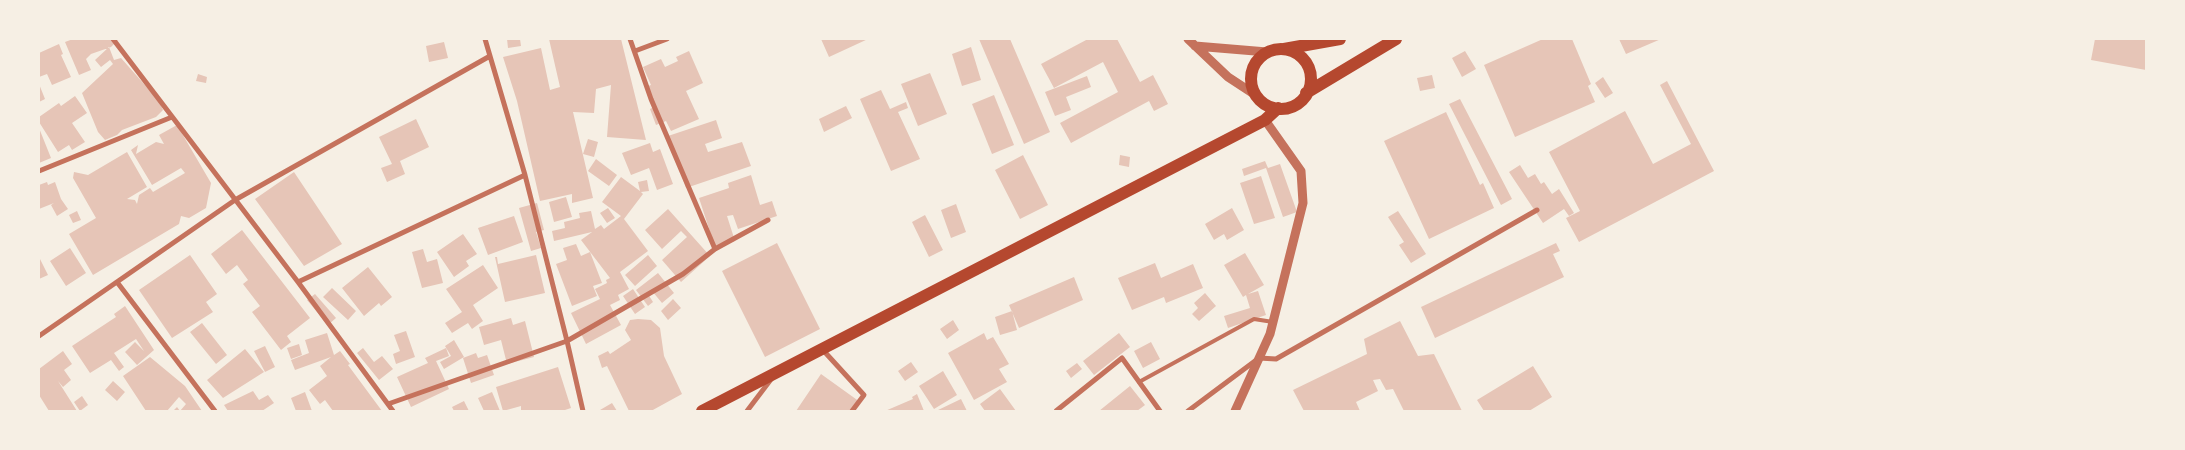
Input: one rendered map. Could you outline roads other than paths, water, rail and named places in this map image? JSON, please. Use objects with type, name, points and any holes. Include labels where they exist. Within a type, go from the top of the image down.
[{"type":"main road","points":[[1340,39],[1267,52],[1260,57],[1252,72],[1253,89],[1257,96],[1270,107],[1278,108],[1294,105],[1306,93],[1396,39]]},
{"type":"main road","points":[[1283,49],[1299,55],[1309,69],[1310,77],[1306,93]]},
{"type":"main road","points":[[702,411],[1265,120],[1278,108]]},
{"type":"street","points":[[113,39],[298,282],[393,411]]},
{"type":"street","points":[[485,39],[525,176],[583,411]]},
{"type":"street","points":[[630,39],[651,99],[716,249]]},
{"type":"street","points":[[634,51],[667,39]]},
{"type":"street","points":[[1191,42],[1267,52]]},
{"type":"street","points":[[1191,42],[1228,77],[1257,96]]},
{"type":"street","points":[[39,336],[235,200],[490,56]]},
{"type":"street","points":[[39,171],[172,117]]},
{"type":"street","points":[[1235,411],[1273,322],[1303,203],[1301,171],[1265,120]]},
{"type":"street","points":[[298,282],[525,176]]},
{"type":"street","points":[[1188,411],[1259,358],[1276,359],[1537,210]]},
{"type":"street","points":[[388,404],[567,342],[683,274],[716,249],[768,220]]},
{"type":"street","points":[[117,282],[215,411]]},
{"type":"street","points":[[822,348],[864,395],[852,411]]},
{"type":"street","points":[[1056,411],[1122,358],[1160,411]]},
{"type":"street","points":[[748,411],[775,374]]},
{"type":"street","points":[[857,405],[860,411]]},
{"type":"lane","points":[[1139,382],[1254,319],[1273,322]]}]
